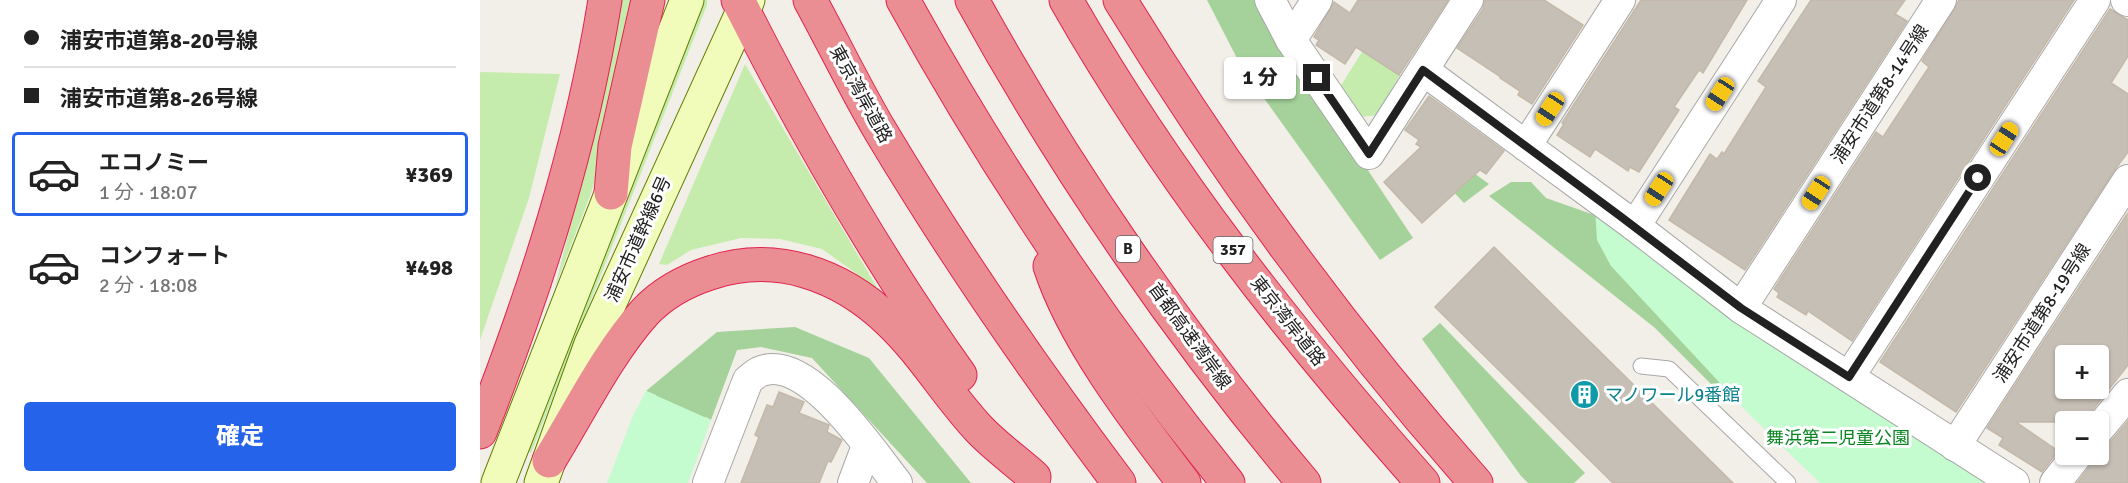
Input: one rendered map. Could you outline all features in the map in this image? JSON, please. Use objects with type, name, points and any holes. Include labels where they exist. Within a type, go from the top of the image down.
[{"type":"highway","points":[[480,432],[516,341],[554,225],[590,82],[605,0]]},
{"type":"highway","points":[[611,194],[615,146],[648,0]]},
{"type":"highway","name":"東京湾岸道路","points":[[810,0],[880,130],[962,264],[1050,392],[1119,483]]},
{"type":"highway","points":[[903,0],[952,90],[1118,341],[1228,483]]},
{"type":"highway","name":"首都高速湾岸線","points":[[972,0],[1004,59],[1071,165],[1167,306],[1255,424],[1304,483]]},
{"type":"highway","name":"東京湾岸道路","points":[[1066,0],[1152,136],[1237,255],[1327,370],[1423,483]]},
{"type":"highway","name":"357","points":[[1120,0],[1191,113],[1283,245],[1390,382],[1476,483]]},
{"type":"highway","points":[[743,4],[807,129],[897,284],[1036,480]]},
{"type":"highway","points":[[1034,216],[1058,290],[1095,360],[1184,483]]},
{"type":"highway","points":[[545,472],[613,354],[645,312],[679,285],[729,267],[751,263],[803,269],[829,279],[870,304],[907,340],[980,430],[1036,480]]},
{"type":"street","points":[[498,483],[687,0]]},
{"type":"street","points":[[1270,0],[1291,40],[1369,154],[1468,0]]},
{"type":"street","points":[[1291,40],[1317,0]]},
{"type":"street","points":[[1526,146],[1620,0]]},
{"type":"street","points":[[1635,226],[1781,0]]},
{"type":"street","name":"浦安市道第8-14号線","points":[[1741,308],[1941,0]]},
{"type":"street","points":[[1849,377],[2095,0]]},
{"type":"street","name":"浦安市道幹線6号","points":[[545,472],[591,344],[743,4]]},
{"type":"street","points":[[1423,70],[1635,226],[1741,308],[2014,483]]},
{"type":"street","name":"浦安市道第8-19号線","points":[[1955,446],[2128,180]]},
{"type":"street","points":[[708,483],[748,381],[760,371],[784,371],[810,384],[842,411],[897,483]]},
{"type":"street","points":[[2109,417],[2128,394]]},
{"type":"street","points":[[853,483],[867,446]]},
{"type":"street","points":[[2055,483],[2069,465]]},
{"type":"lane","points":[[1641,366],[1669,369],[1788,483]]},
{"type":"green space","points":[[620,0],[639,0],[618,102],[591,193],[555,287],[606,84]]},
{"type":"green space","points":[[702,0],[707,0],[707,5],[531,453],[526,450]]},
{"type":"green space","points":[[1207,0],[1255,0],[1413,238],[1380,260],[1241,66]]},
{"type":"green space","points":[[1367,44],[1385,65],[1400,75],[1378,115],[1360,117],[1340,87]]},
{"type":"green space","points":[[745,64],[878,289],[822,249],[780,239],[741,238],[691,250],[667,265],[659,264]]},
{"type":"green space","points":[[480,72],[560,74],[529,198],[480,340]]},
{"type":"green space","points":[[1426,163],[1463,165],[1489,184],[1464,203]]},
{"type":"green space","points":[[1511,182],[1531,182],[1546,198],[1603,218],[1722,377],[1717,390],[1655,328],[1489,196]]},
{"type":"green space","name":"舞浜第二児童公園","points":[[1595,208],[1992,483],[1820,483],[1746,411],[1611,266],[1597,240]]},
{"type":"green space","points":[[1440,323],[1585,473],[1574,483],[1528,483],[1521,476],[1422,339]]},
{"type":"green space","points":[[795,327],[869,358],[971,483],[927,483],[812,358],[761,347],[737,350],[711,420],[706,417],[617,483],[656,395],[646,391],[717,332]]},
{"type":"green space","points":[[646,391],[711,420],[688,483],[607,483],[633,416]]},
{"type":"building","points":[[1358,0],[1448,0],[1399,75],[1356,47],[1345,64],[1316,45],[1319,40],[1314,37],[1334,2],[1350,13]]},
{"type":"building","points":[[1485,0],[1544,0],[1583,25],[1532,104],[1518,95],[1520,91],[1457,48],[1483,9]]},
{"type":"building","points":[[1641,0],[1747,0],[1703,73],[1699,70],[1674,107],[1679,110],[1639,172],[1630,167],[1628,171],[1595,149],[1590,157],[1557,135],[1564,124],[1562,123]]},
{"type":"building","points":[[1811,0],[1905,0],[1895,14],[1907,21],[1745,270],[1669,220],[1710,154],[1717,159],[1722,152],[1724,154],[1766,87],[1758,81]]},
{"type":"building","points":[[1959,0],[2074,0],[1852,341],[1808,311],[1806,315],[1777,297],[1779,293],[1774,289],[1876,132],[1883,137],[1929,67],[1922,61]]},
{"type":"building","points":[[2110,9],[2128,20],[2128,56],[2111,83],[2128,94],[2128,152],[1956,412],[1880,362]]},
{"type":"building","points":[[1429,96],[1504,151],[1486,174],[1480,170],[1422,223],[1384,182],[1421,147],[1416,144],[1419,140],[1405,130]]},
{"type":"building","points":[[2127,214],[2128,365],[2109,389],[2109,345],[2055,345],[2055,399],[2101,399],[2092,411],[2055,411],[2055,422],[2016,422],[2055,449],[2055,455],[2042,472],[1999,445],[2003,438],[1987,428]]},
{"type":"building","name":"マノワール9番館","points":[[1494,247],[1733,483],[1613,483],[1435,307]]},
{"type":"building","points":[[779,392],[804,402],[799,413],[829,425],[827,432],[842,440],[831,462],[828,461],[819,483],[741,483],[759,437],[755,435],[767,405],[773,407]]},
{"type":"building","points":[[2128,421],[2128,483],[2077,483],[2091,465],[2109,465],[2109,444]]},
{"type":"place","name":"マノワール9番館","points":[[1584,395]]},
{"type":"route","points":[[1317,78],[1369,154],[1423,70],[1741,308],[1849,377],[1978,178]]}]
